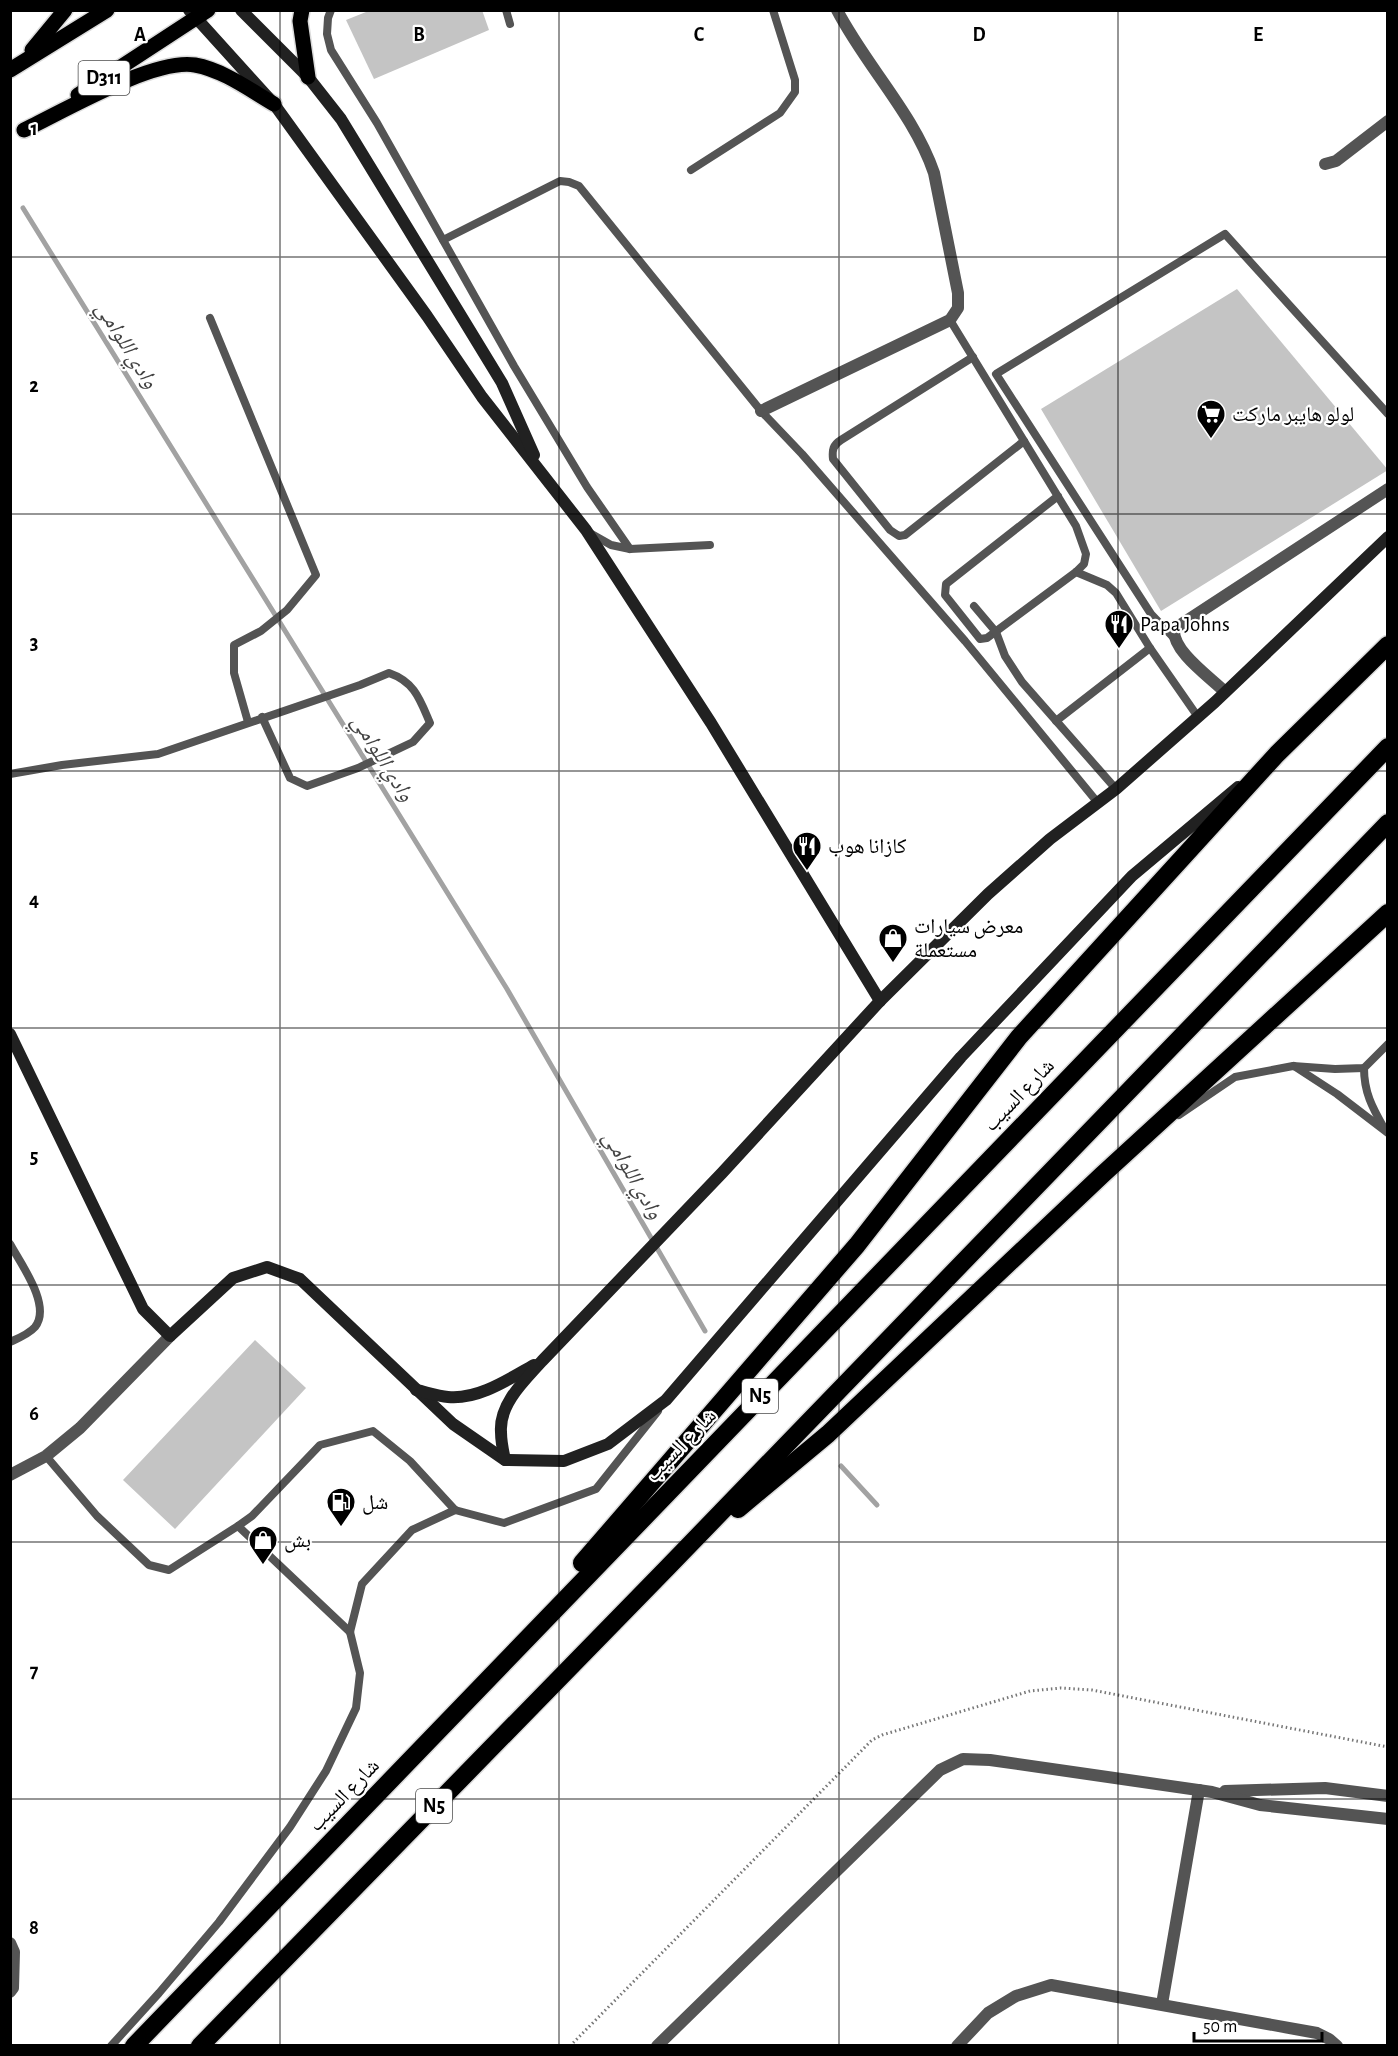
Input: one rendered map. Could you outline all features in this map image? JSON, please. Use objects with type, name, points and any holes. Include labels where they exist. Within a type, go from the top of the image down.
[{"type":"highway","points":[[386,1784],[454,1704],[613,1529],[858,1245],[1019,1037],[1277,754],[1382,651]]},
{"type":"highway","name":"شارع السيب","points":[[134,2046],[1388,747]]},
{"type":"highway","name":"N5","points":[[200,2046],[668,1567],[1388,823]]},
{"type":"highway","points":[[668,1567],[828,1434],[1102,1175],[1388,913]]},
{"type":"main road","points":[[15,67],[65,10]]},
{"type":"main road","name":"D311","points":[[15,67],[107,10]]},
{"type":"main road","points":[[302,10],[300,21],[308,77]]},
{"type":"main road","name":"D311","points":[[10,139],[198,12]]},
{"type":"main road","points":[[24,130],[138,75],[171,66],[195,65],[228,77],[274,104]]},
{"type":"street","points":[[241,10],[308,77],[340,119],[502,383],[542,473]]},
{"type":"street","points":[[761,411],[950,320],[955,315],[959,300],[929,157],[914,129],[860,52],[837,10]]},
{"type":"street","points":[[198,12],[274,104],[427,316],[482,398],[586,530],[711,723],[880,1001]]},
{"type":"street","points":[[1325,164],[1336,161],[1388,122]]},
{"type":"street","points":[[1225,692],[1185,655],[1173,637],[1174,629],[1388,489]]},
{"type":"street","points":[[505,1460],[500,1431],[503,1412],[516,1391],[542,1361],[723,1173],[880,1001],[988,894],[1050,839],[1116,789],[1197,717],[1388,537]]},
{"type":"street","points":[[10,1475],[46,1456],[80,1428],[170,1336],[233,1278],[267,1267],[300,1279],[453,1424],[505,1460],[564,1461],[608,1444],[666,1400],[961,1057],[1124,885],[1277,754]]},
{"type":"street","points":[[10,1034],[143,1309],[170,1336]]},
{"type":"street","points":[[414,1389],[449,1397],[476,1394],[542,1361]]},
{"type":"street","points":[[657,2046],[939,1770],[963,1759],[990,1760],[1206,1791],[1260,1805],[1388,1819]]},
{"type":"street","points":[[1206,1791],[1325,1788],[1388,1796]]},
{"type":"street","points":[[1162,2004],[1206,1791]]},
{"type":"street","points":[[10,1943],[14,1952],[13,1988],[10,1992]]},
{"type":"street","points":[[957,2046],[988,2013],[1016,1996],[1051,1985],[1317,2033],[1329,2038],[1337,2046]]},
{"type":"lane","points":[[331,10],[327,34],[331,50],[377,123],[514,366],[587,487],[630,549]]},
{"type":"lane","points":[[506,10],[510,24]]},
{"type":"lane","points":[[691,170],[780,113],[795,92],[795,80],[773,10]]},
{"type":"lane","points":[[443,240],[560,181],[579,186],[761,411],[802,454],[957,632],[1098,803]]},
{"type":"lane","points":[[1173,637],[1151,614],[996,374],[1225,234],[1388,414]]},
{"type":"lane","points":[[210,318],[316,575],[287,610],[261,631],[234,645],[234,673],[248,722]]},
{"type":"lane","points":[[950,320],[973,357],[1058,496],[1076,526],[1086,554],[1084,564],[1076,572],[985,640],[978,638],[945,595],[946,584],[1058,496]]},
{"type":"lane","points":[[973,357],[835,444],[832,452],[833,459],[894,534],[905,535],[1024,441]]},
{"type":"lane","points":[[586,530],[610,545],[630,549],[710,545]]},
{"type":"lane","points":[[1076,572],[1107,585],[1116,592],[1150,648],[1197,717]]},
{"type":"lane","points":[[974,606],[996,632],[1005,656],[1022,682],[1116,789]]},
{"type":"lane","points":[[1382,651],[1388,634]]},
{"type":"lane","points":[[1056,721],[1150,648]]},
{"type":"lane","points":[[10,774],[62,765],[158,754],[262,717],[360,685],[389,673],[402,678],[417,695],[430,723],[413,742],[358,768],[307,786],[290,778],[262,717]]},
{"type":"lane","points":[[1102,1175],[1170,1121],[1235,1077],[1293,1066],[1335,1069],[1364,1068],[1388,1044]]},
{"type":"lane","points":[[1293,1066],[1387,1132]]},
{"type":"lane","points":[[1364,1068],[1368,1099],[1387,1132]]},
{"type":"lane","points":[[10,1244],[36,1290],[41,1312],[36,1326],[10,1342]]},
{"type":"lane","points":[[46,1456],[97,1516],[149,1565],[169,1570],[252,1516],[320,1445],[374,1431],[410,1461],[455,1510],[504,1523],[596,1489],[666,1400]]},
{"type":"lane","points":[[111,2046],[219,1922],[290,1827],[326,1771],[356,1708],[360,1673],[350,1632],[362,1584],[412,1530],[455,1510]]},
{"type":"lane","points":[[238,1526],[325,1605],[350,1632]]},
{"type":"path","points":[[570,2046],[872,1740],[882,1735],[1030,1691],[1061,1688],[1092,1690],[1388,1747]]},
{"type":"building","points":[[371,10],[482,10],[489,30],[374,79],[346,20]]},
{"type":"building","name":"لولو هايبر ماركت","points":[[1237,289],[1388,470],[1161,611],[1041,409]]},
{"type":"building","points":[[255,1340],[306,1388],[175,1529],[123,1480]]},
{"type":"waterway","name":"وادي اللوامي","points":[[23,208],[507,989],[705,1331]]},
{"type":"waterway","name":"وادي اللوامي","points":[[841,1466],[877,1505]]},
{"type":"place","name":"لولو هايبر ماركت","points":[[1211,440]]},
{"type":"place","name":"Papa Johns","points":[[1119,650]]},
{"type":"place","name":"كازانا هوب","points":[[807,872]]},
{"type":"place","name":"معرض سيارات مستعملة","points":[[893,964]]},
{"type":"place","name":"شل","points":[[341,1528]]},
{"type":"place","name":"بش","points":[[263,1566]]}]
